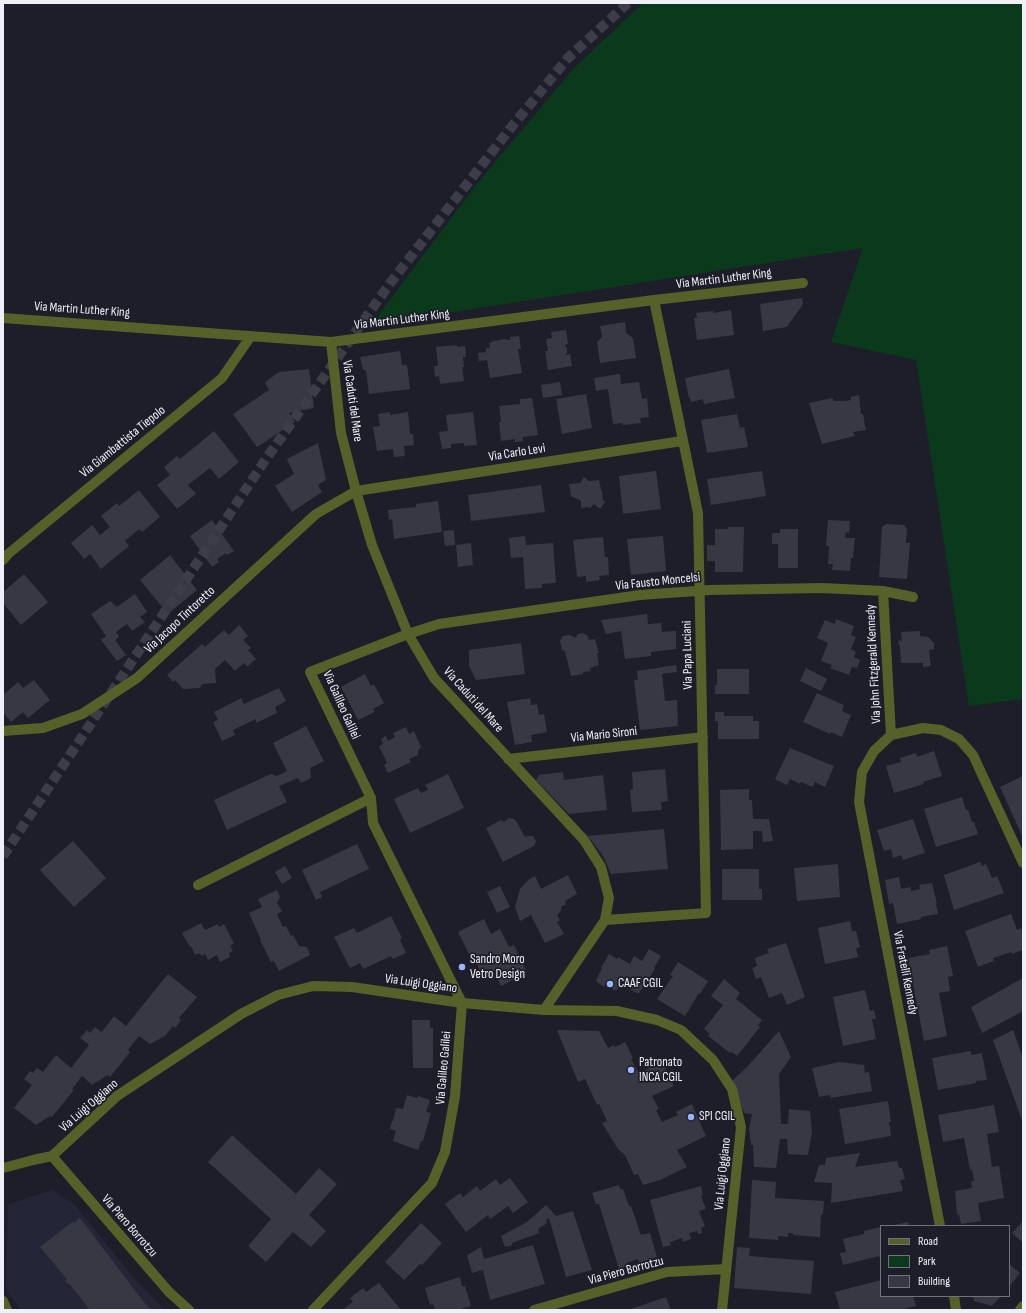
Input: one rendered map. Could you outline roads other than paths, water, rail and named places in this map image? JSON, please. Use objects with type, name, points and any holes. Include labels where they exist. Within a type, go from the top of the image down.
[{"type":"street","name":"Via Martin Luther King","points":[[3,318],[331,342],[654,300],[803,283]]},
{"type":"street","name":"Via Papa Luciani","points":[[605,920],[706,913],[698,513],[654,300]]},
{"type":"street","name":"Via Giambattista Tiepolo","points":[[3,560],[8,554],[222,378],[251,336]]},
{"type":"street","name":"Via Caduti del Mare","points":[[331,342],[341,433],[356,491],[372,545],[408,634],[434,678],[584,840],[601,867],[609,898],[605,920],[544,1010]]},
{"type":"street","name":"Via Carlo Levi","points":[[356,491],[682,441]]},
{"type":"street","name":"Via Jacopo Tintoretto","points":[[3,731],[43,728],[82,714],[136,678],[316,514],[356,491]]},
{"type":"street","name":"Via Fausto Moncelsi","points":[[408,634],[439,624],[640,595],[699,590],[822,588],[883,591],[913,597]]},
{"type":"street","name":"Via John Fitzgerald Kennedy","points":[[883,591],[891,735]]},
{"type":"street","name":"Via Galileo Galilei","points":[[313,1310],[432,1183],[445,1152],[455,1096],[462,1003],[373,823],[370,798],[310,672],[408,634]]},
{"type":"street","points":[[891,735],[923,728],[941,730],[959,739],[972,755],[1023,863]]},
{"type":"street","name":"Via Fratelli Kennedy","points":[[891,735],[874,751],[862,772],[859,802],[940,1225]]},
{"type":"street","name":"Via Mario Sironi","points":[[508,759],[703,737]]},
{"type":"street","points":[[198,885],[370,798]]},
{"type":"street","name":"Via Luigi Oggiano","points":[[52,1156],[117,1096],[241,1014],[278,995],[313,986],[352,987],[462,1003],[544,1010],[617,1011],[657,1020],[681,1030],[713,1060],[732,1089],[742,1127],[722,1310]]},
{"type":"street","points":[[3,1168],[52,1156]]},
{"type":"street","name":"Via Piero Borrotzu","points":[[52,1156],[169,1292],[189,1310]]},
{"type":"street","name":"Via Piero Borrotzu","points":[[534,1310],[667,1272],[726,1269]]},
{"type":"street","points":[[954,1297],[956,1310]]},
{"type":"street","points":[[3,1301],[7,1310]]},
{"type":"street","points":[[1020,1310],[1023,1306]]},
{"type":"tunnel","points":[[3,856],[266,459],[391,282],[509,130],[568,58],[628,3]]},
{"type":"place","name":"Sandro Moro Vetro Design","points":[[462,967]]},
{"type":"place","name":"CAAF CGIL","points":[[610,984]]},
{"type":"place","name":"Patronato INCA CGIL","points":[[631,1070]]},
{"type":"place","name":"SPI CGIL","points":[[691,1117]]}]
